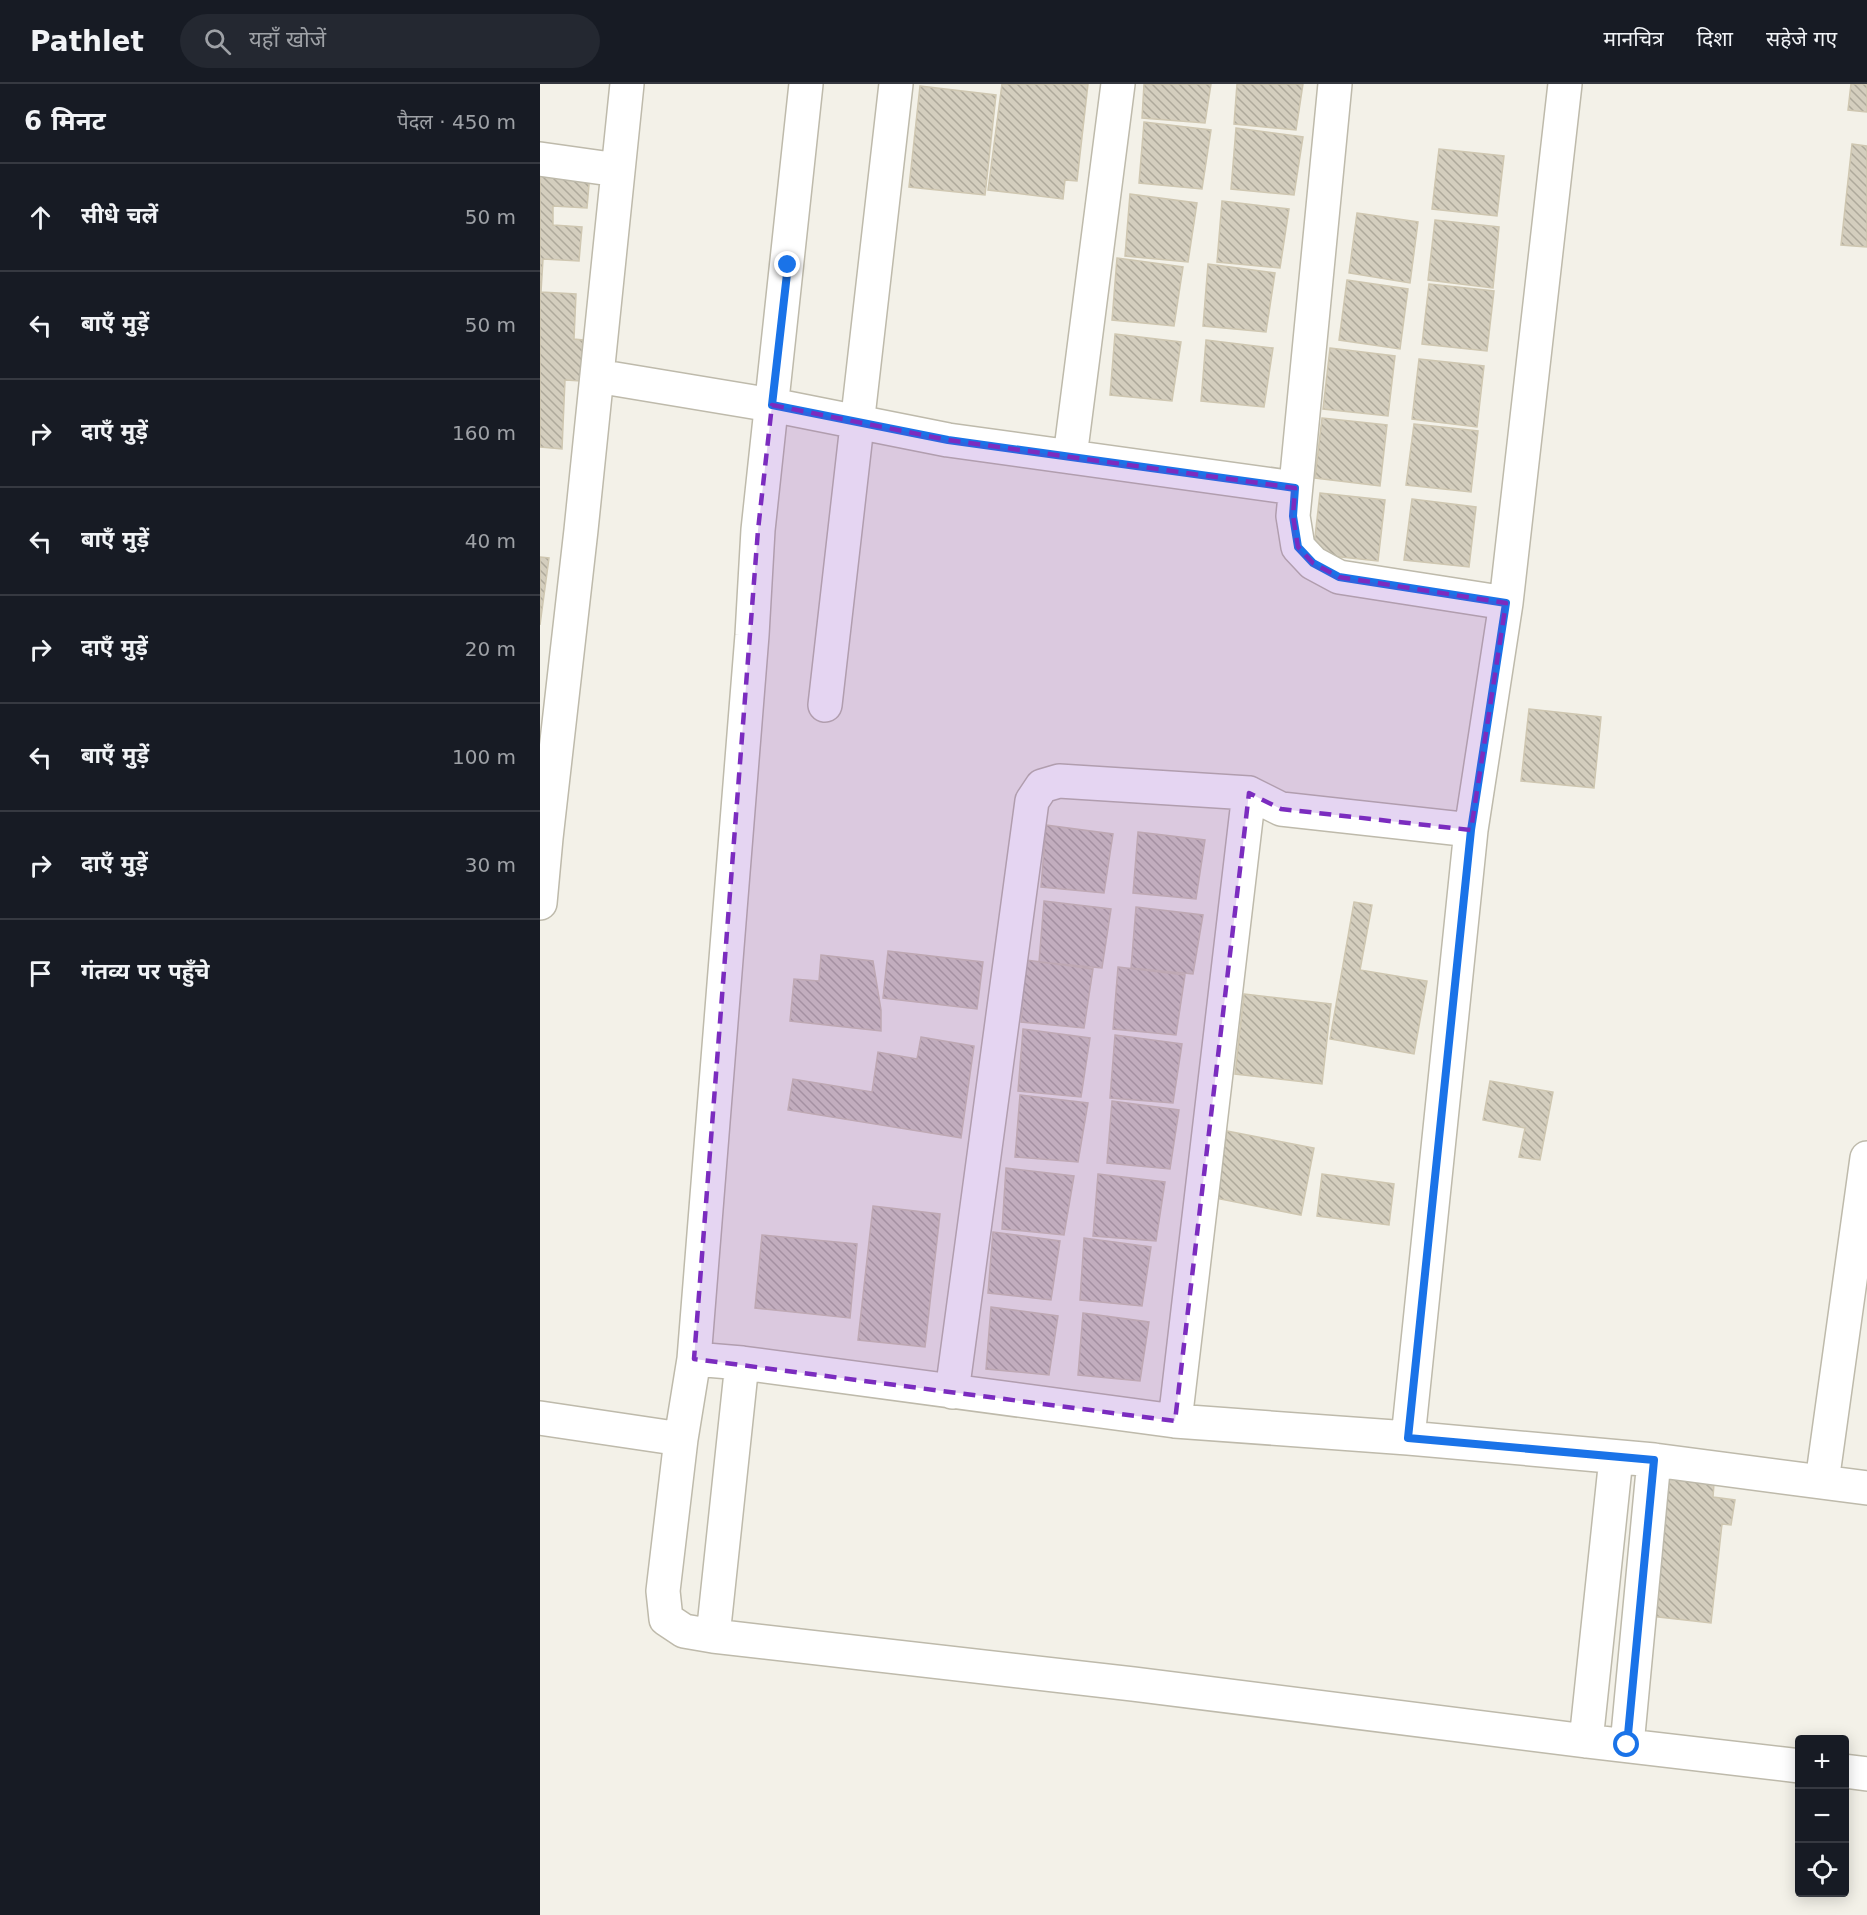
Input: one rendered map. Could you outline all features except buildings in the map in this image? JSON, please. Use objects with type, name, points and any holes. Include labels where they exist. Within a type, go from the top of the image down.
[{"type":"street","points":[[540,903],[547,769],[597,376],[627,84]]},
{"type":"street","points":[[806,84],[758,530],[751,647],[694,1359],[681,1439],[663,1591],[666,1619],[684,1631],[713,1636],[1133,1684],[1795,1765]]},
{"type":"street","points":[[825,705],[896,84]]},
{"type":"street","points":[[1070,457],[1119,84]]},
{"type":"street","points":[[1335,84],[1295,488],[1293,516],[1298,547],[1313,563],[1339,577],[1506,603]]},
{"type":"street","points":[[1408,1438],[1471,830],[1506,603],[1565,84]]},
{"type":"street","points":[[540,159],[618,170]]},
{"type":"street","points":[[597,376],[825,414],[857,423],[948,440],[1295,488]]},
{"type":"street","points":[[952,1392],[1032,801],[1042,786],[1059,781],[1249,793],[1281,809],[1471,830]]},
{"type":"street","points":[[1175,1421],[1249,793]]},
{"type":"street","points":[[1822,1482],[1867,1158]]},
{"type":"street","points":[[694,1359],[741,1363],[1175,1421],[1408,1438],[1654,1460],[1867,1488]]},
{"type":"street","points":[[713,1636],[741,1363]]},
{"type":"street","points":[[540,1418],[681,1439]]},
{"type":"street","points":[[1586,1741],[1616,1458]]},
{"type":"street","points":[[1627,1745],[1654,1460]]},
{"type":"street","points":[[1849,1772],[1867,1774]]},
{"type":"highlighted area","points":[[772,405],[948,440],[1295,488],[1293,516],[1298,547],[1313,563],[1339,577],[1506,603],[1471,830],[1281,809],[1249,793],[1175,1421],[694,1359],[758,530]]},
{"type":"route","points":[[788,265],[772,405],[948,440],[1295,488],[1293,516],[1298,547],[1313,563],[1339,577],[1506,603],[1471,830],[1408,1438],[1654,1460],[1627,1745]]}]
